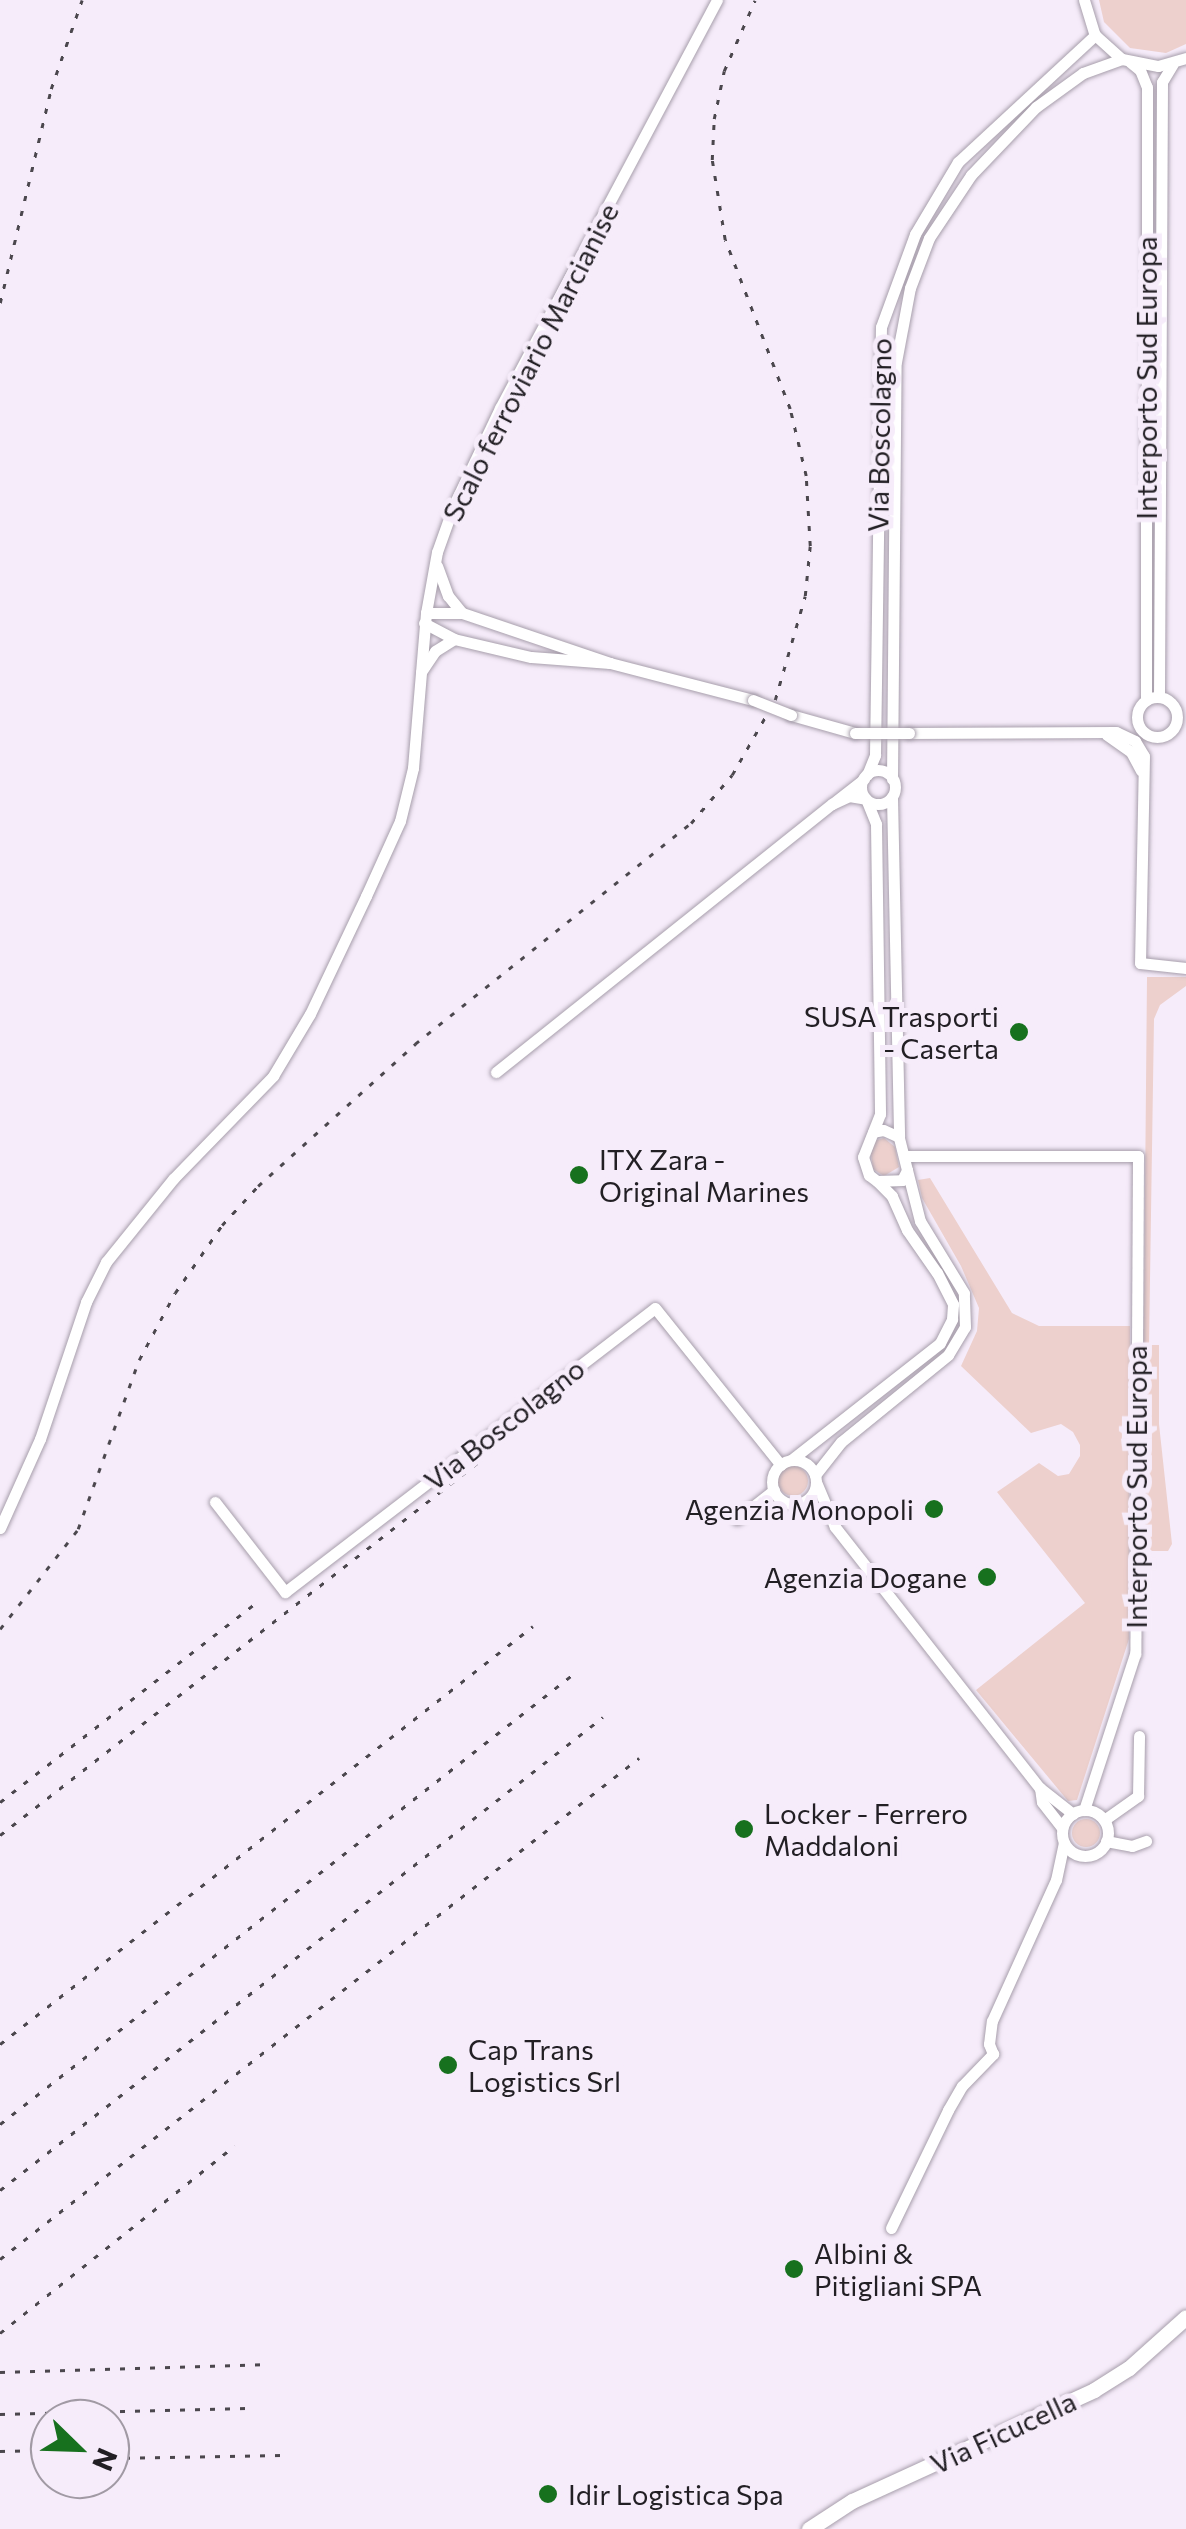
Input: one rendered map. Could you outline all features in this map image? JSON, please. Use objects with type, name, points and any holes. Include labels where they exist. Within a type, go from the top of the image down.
[{"type":"street","name":"Scalo ferroviario Marcianise","points":[[0,1528],[40,1439],[86,1302],[106,1262],[173,1179],[260,1093],[310,1014],[400,821],[412,768],[425,618],[437,552],[493,422],[717,0]]},
{"type":"street","points":[[1084,0],[1095,35],[1126,60]]},
{"type":"street","name":"Via Boscolagno","points":[[786,1462],[940,1343],[952,1319],[953,1304],[937,1274],[907,1230],[892,1196],[869,1175],[863,1157],[880,1114],[876,824],[862,789],[875,755],[882,326],[915,234],[958,162],[1095,35]]},
{"type":"street","name":"Via Boscolagno","points":[[793,1504],[806,1500],[824,1457],[948,1356],[964,1327],[964,1293],[920,1221],[899,1137],[892,797],[896,362],[910,288],[930,238],[970,175],[1036,107],[1083,74],[1126,60],[1173,64],[1186,58]]},
{"type":"street","name":"Interporto Sud Europa","points":[[1126,60],[1140,70],[1146,88],[1153,698],[1162,82],[1173,64]]},
{"type":"street","points":[[437,552],[442,585],[462,613]]},
{"type":"street","points":[[425,618],[462,613],[610,662],[753,700],[855,733],[1104,733],[1131,752],[1141,771],[1140,963],[1186,968]]},
{"type":"street","points":[[425,618],[454,639],[550,659],[610,662]]},
{"type":"street","points":[[419,676],[435,651],[454,639]]},
{"type":"street","points":[[550,659],[542,648],[554,641]]},
{"type":"street","points":[[496,1072],[866,777],[882,771],[892,778]]},
{"type":"street","points":[[832,804],[849,796],[883,804],[892,797]]},
{"type":"street","points":[[873,1132],[883,1130],[899,1137]]},
{"type":"street","name":"Interporto Sud Europa","points":[[906,1156],[1138,1156],[1134,1654],[1078,1812]]},
{"type":"street","points":[[877,1181],[894,1183],[907,1170]]},
{"type":"street","name":"Via Boscolagno","points":[[215,1502],[284,1592],[655,1308],[786,1462],[806,1463],[815,1478]]},
{"type":"street","points":[[774,1490],[774,1473],[786,1462]]},
{"type":"street","points":[[815,1478],[836,1527],[1040,1788],[1078,1812],[1104,1820]]},
{"type":"street","points":[[774,1490],[836,1527]]},
{"type":"street","points":[[737,1519],[774,1490]]},
{"type":"street","points":[[1104,1820],[1138,1796],[1140,1736]]},
{"type":"street","points":[[891,2228],[948,2110],[993,2054],[989,2044],[992,2021],[1056,1880],[1064,1843],[1062,1828],[1042,1802],[1040,1788]]},
{"type":"street","points":[[1062,1828],[1078,1812]]},
{"type":"street","points":[[1056,1880],[1082,1856],[1096,1853],[1106,1842],[1104,1820]]},
{"type":"street","points":[[1106,1842],[1132,1846],[1146,1841]]},
{"type":"street","points":[[1064,1843],[1082,1856]]},
{"type":"street","name":"Via Ficucella","points":[[809,2529],[852,2501],[1094,2390],[1129,2368],[1186,2317]]},
{"type":"shaded area","points":[[1099,0],[1186,0],[1186,44],[1166,53],[1130,48],[1104,22]]},
{"type":"shaded area","points":[[1147,977],[1186,977],[1186,986],[1160,1005],[1154,1019],[1149,1345],[1159,1345],[1159,1424],[1172,1544],[1168,1551],[1152,1551],[1146,1545],[1142,1521]]},
{"type":"shaded area","points":[[884,1138],[895,1147],[899,1167],[884,1176],[873,1169],[871,1154],[874,1141]]},
{"type":"shaded area","points":[[930,1178],[1012,1313],[1039,1326],[1130,1326],[1129,1639],[1077,1800],[1068,1801],[976,1690],[1085,1603],[997,1492],[1039,1463],[1058,1476],[1069,1474],[1080,1456],[1080,1445],[1073,1432],[1061,1424],[1031,1433],[961,1366],[977,1331],[979,1308],[961,1266],[922,1198],[918,1180]]},
{"type":"shaded area","points":[[793,1466],[804,1470],[808,1481],[804,1492],[793,1496],[782,1492],[778,1481],[782,1470]]},
{"type":"shaded area","points":[[1086,1819],[1096,1823],[1100,1833],[1096,1843],[1086,1847],[1076,1843],[1072,1833],[1076,1823]]},
{"type":"railway","points":[[0,303],[51,89],[82,0]]},
{"type":"railway","points":[[0,1629],[78,1529],[139,1360],[175,1293],[222,1225],[258,1186],[415,1044],[691,823],[732,775],[775,700],[805,596],[810,546],[806,476],[790,409],[725,240],[712,160],[714,119],[724,71],[755,0]]},
{"type":"railway","points":[[0,1835],[481,1460]]},
{"type":"railway","points":[[0,1802],[257,1602]]},
{"type":"railway","points":[[0,2044],[533,1626]]},
{"type":"railway","points":[[0,2124],[572,1675]]},
{"type":"railway","points":[[0,2190],[603,1717]]},
{"type":"railway","points":[[0,2259],[639,1758]]},
{"type":"railway","points":[[0,2333],[234,2146]]},
{"type":"railway","points":[[0,2372],[264,2364]]},
{"type":"railway","points":[[0,2414],[247,2408]]},
{"type":"railway","points":[[0,2451],[30,2450]]},
{"type":"railway","points":[[130,2458],[282,2455]]},
{"type":"place","name":"SUSA Trasporti - Caserta","points":[[1019,1032]]},
{"type":"place","name":"ITX Zara - Original Marines","points":[[579,1175]]},
{"type":"place","name":"Agenzia Monopoli","points":[[934,1509]]},
{"type":"place","name":"Agenzia Dogane","points":[[987,1577]]},
{"type":"place","name":"Locker - Ferrero Maddaloni","points":[[744,1829]]},
{"type":"place","name":"Cap Trans Logistics Srl","points":[[448,2065]]},
{"type":"place","name":"Albini & Pitigliani SPA","points":[[794,2269]]},
{"type":"place","name":"Idir Logistica Spa","points":[[548,2494]]}]
